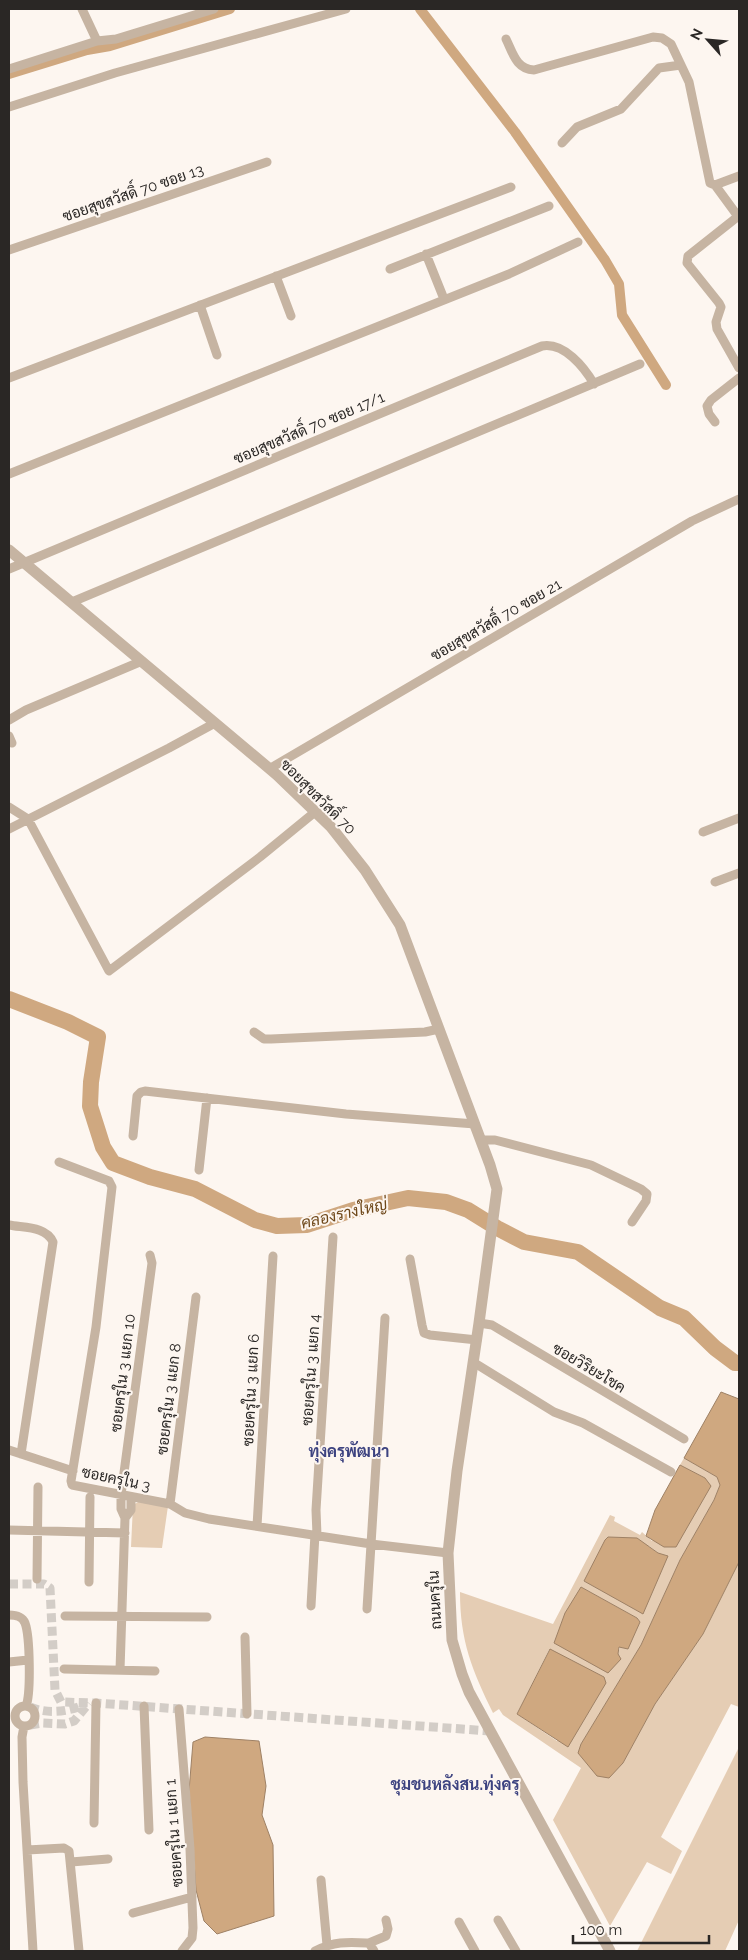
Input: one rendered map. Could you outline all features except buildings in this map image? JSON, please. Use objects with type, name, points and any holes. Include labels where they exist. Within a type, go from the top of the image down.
[{"type":"street","points":[[82,9],[97,41]]},
{"type":"street","points":[[9,69],[97,41],[116,40],[214,9]]},
{"type":"street","points":[[9,107],[115,73],[346,9]]},
{"type":"street","points":[[506,38],[520,65],[525,69],[534,70],[653,37],[662,38],[671,44],[689,82],[710,183],[715,185],[737,215],[736,218],[688,256],[687,262],[721,306],[716,329],[739,368]]},
{"type":"street","points":[[562,143],[577,127],[621,109],[659,68],[681,65]]},
{"type":"street","name":"ซอยสุขสวัสดิ์ 70 ซอย 13","points":[[9,250],[267,162]]},
{"type":"street","points":[[715,185],[739,176]]},
{"type":"street","points":[[9,378],[511,187]]},
{"type":"street","points":[[390,269],[549,206]]},
{"type":"street","points":[[9,474],[508,274],[578,242]]},
{"type":"street","points":[[426,254],[444,299]]},
{"type":"street","points":[[276,276],[291,316]]},
{"type":"street","points":[[200,305],[217,355]]},
{"type":"street","name":"ซอยสุขสวัสดิ์ 70 ซอย 17/1","points":[[9,568],[542,346],[548,345],[559,349],[575,360],[586,370],[594,384]]},
{"type":"street","points":[[72,602],[640,364]]},
{"type":"street","points":[[715,422],[708,414],[707,406],[711,400],[739,378]]},
{"type":"street","name":"ซอยสุขสวัสดิ์ 70 ซอย 21","points":[[269,768],[692,520],[739,499]]},
{"type":"street","name":"ซอยสุขสวัสดิ์ 70","points":[[9,550],[269,768],[331,827],[365,870],[400,925],[481,1140],[497,1189],[494,1211]]},
{"type":"street","points":[[9,720],[26,710],[142,661]]},
{"type":"street","points":[[9,829],[214,723]]},
{"type":"street","points":[[9,807],[28,819],[109,971],[260,857],[316,812]]},
{"type":"street","points":[[703,832],[739,818]]},
{"type":"street","points":[[715,882],[739,873]]},
{"type":"street","points":[[254,1032],[264,1039],[271,1039],[425,1032],[439,1029]]},
{"type":"street","points":[[132,1136],[137,1096],[141,1092],[146,1091],[355,1115],[475,1124]]},
{"type":"street","points":[[200,1170],[207,1098]]},
{"type":"street","points":[[481,1140],[495,1140],[591,1165],[641,1190],[647,1194],[646,1201],[632,1222]]},
{"type":"street","name":"ซอยครุใน 3","points":[[58,1162],[109,1181],[112,1187],[96,1327],[71,1481],[72,1485],[170,1504],[195,1516],[371,1544],[448,1553]]},
{"type":"street","name":"ถนนครุใน","points":[[494,1211],[457,1471],[448,1553],[452,1640],[462,1674],[490,1731],[610,1951]]},
{"type":"street","points":[[9,1225],[44,1231],[53,1242],[21,1454]]},
{"type":"street","name":"ซอยครุใน 3 แยก 4","points":[[311,1606],[333,1237]]},
{"type":"street","name":"ซอยครุใน 3 แยก 10","points":[[125,1518],[121,1508],[121,1495],[152,1262],[150,1255]]},
{"type":"street","name":"ซอยครุใน 3 แยก 6","points":[[257,1526],[273,1256]]},
{"type":"street","points":[[410,1259],[424,1332],[430,1335],[477,1340]]},
{"type":"street","name":"ซอยครุใน 3 แยก 8","points":[[170,1504],[196,1297]]},
{"type":"street","points":[[367,1610],[385,1318]]},
{"type":"street","name":"ซอยวิริยะโชค","points":[[479,1323],[492,1325],[684,1439]]},
{"type":"street","points":[[473,1362],[554,1412],[583,1423],[670,1472]]},
{"type":"street","points":[[9,1450],[73,1471]]},
{"type":"street","points":[[37,1578],[38,1487]]},
{"type":"street","points":[[89,1582],[90,1496]]},
{"type":"street","points":[[120,1670],[125,1518],[130,1510],[131,1497]]},
{"type":"street","points":[[9,1530],[125,1533]]},
{"type":"street","points":[[9,1615],[16,1615],[22,1618],[25,1624],[29,1697],[26,1706]]},
{"type":"street","points":[[65,1616],[207,1617]]},
{"type":"street","points":[[245,1637],[247,1714]]},
{"type":"street","points":[[9,1662],[28,1660]]},
{"type":"street","points":[[64,1669],[155,1670]]},
{"type":"street","points":[[94,1823],[96,1703]]},
{"type":"street","points":[[26,1706],[32,1709],[35,1718],[32,1723],[24,1726],[18,1723],[12,1714],[26,1706]]},
{"type":"street","points":[[144,1706],[150,1830]]},
{"type":"street","name":"ซอยครุใน 1 แยก 1","points":[[179,1709],[192,1897],[192,1938],[182,1951]]},
{"type":"street","points":[[24,1726],[22,1737],[33,1951]]},
{"type":"street","points":[[27,1850],[64,1848],[69,1851],[79,1951]]},
{"type":"street","points":[[71,1862],[108,1859]]},
{"type":"street","points":[[321,1880],[327,1945]]},
{"type":"street","points":[[133,1913],[192,1897]]},
{"type":"street","points":[[315,1951],[327,1945],[346,1941],[371,1947],[386,1936],[388,1929],[386,1920]]},
{"type":"street","points":[[498,1920],[516,1951]]},
{"type":"street","points":[[459,1922],[475,1951]]},
{"type":"shaded area","points":[[721,1392],[739,1399],[739,1562],[703,1634],[655,1704],[623,1763],[609,1778],[597,1776],[578,1753],[581,1744],[641,1645],[680,1560],[714,1500],[720,1485],[717,1477],[684,1458]]},
{"type":"shaded area","points":[[684,1458],[717,1477],[720,1485],[714,1500],[680,1560],[641,1645],[581,1744],[623,1763],[655,1704],[703,1634],[739,1562],[739,1707],[731,1704],[661,1837],[682,1851],[671,1874],[647,1862],[610,1926],[553,1820],[581,1768],[503,1715],[499,1709],[493,1713],[473,1669],[469,1655],[462,1626],[460,1592],[553,1624],[610,1515],[615,1517],[614,1521],[640,1535],[642,1532],[652,1541],[705,1478],[680,1465]],"holes":[[[649,1546],[658,1553],[603,1591],[584,1581]],[[581,1587],[637,1618],[640,1623],[620,1647],[618,1654]],[[549,1650],[603,1677],[557,1741],[517,1714]]]},
{"type":"shaded area","points":[[680,1465],[705,1478],[711,1486],[676,1547],[664,1547],[646,1536],[655,1510]]},
{"type":"shaded area","points":[[140,1501],[168,1506],[162,1548],[131,1547],[133,1505]]},
{"type":"shaded area","points":[[608,1537],[637,1538],[658,1553],[668,1556],[643,1614],[584,1581]]},
{"type":"shaded area","points":[[581,1587],[637,1618],[640,1622],[628,1649],[619,1647],[618,1654],[621,1659],[608,1673],[554,1643],[565,1613]]},
{"type":"shaded area","points":[[550,1649],[604,1677],[606,1683],[568,1747],[517,1714]]},
{"type":"shaded area","points":[[205,1737],[259,1741],[266,1786],[262,1815],[273,1845],[274,1916],[217,1934],[204,1921],[196,1890],[189,1791],[193,1742]]},
{"type":"shaded area","points":[[739,1747],[739,1920],[725,1951],[637,1951]]},
{"type":"waterway","points":[[9,74],[87,50],[110,46],[230,9]]},
{"type":"waterway","points":[[420,9],[515,132],[605,260],[619,284],[622,315],[666,385]]},
{"type":"waterway","name":"คลองรางใหญ่","points":[[9,999],[68,1022],[98,1037],[91,1082],[90,1106],[103,1147],[113,1163],[150,1177],[195,1189],[255,1220],[277,1226],[307,1225],[353,1210],[408,1198],[446,1202],[468,1210],[524,1242],[578,1252],[660,1308],[684,1318],[715,1348],[735,1363],[739,1363]]},
{"type":"tunnel","points":[[9,1584],[44,1584],[50,1588],[55,1690],[61,1702],[490,1731]]},
{"type":"tunnel","points":[[30,1725],[42,1723],[65,1724],[74,1721],[89,1703]]},
{"type":"tunnel","points":[[30,1707],[43,1711],[56,1711],[69,1710],[81,1706]]},
{"type":"district","name":"ทุ่งครุพัฒนา","points":[[349,1451]]},
{"type":"district","name":"ชุมชนหลังสน.ทุ่งครุ","points":[[455,1784]]}]
